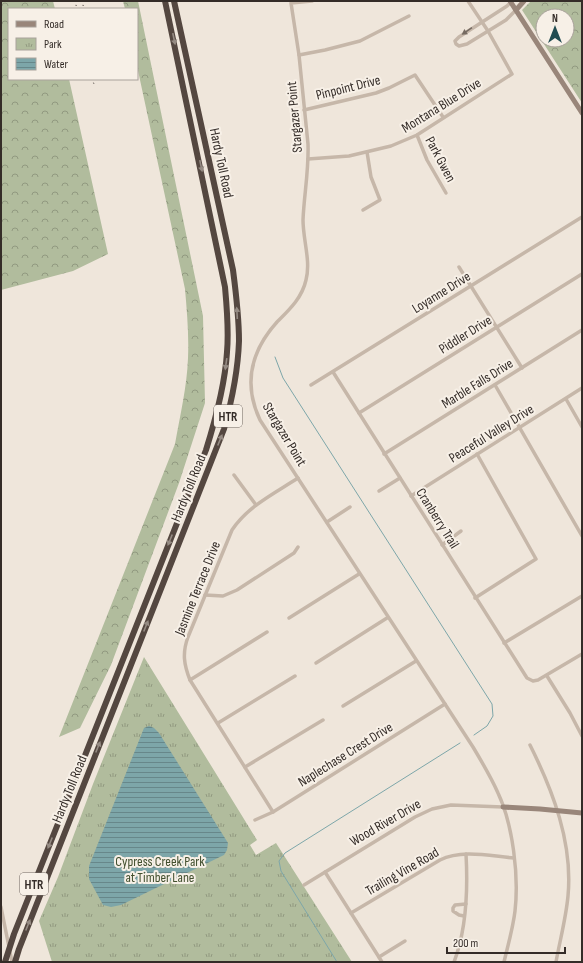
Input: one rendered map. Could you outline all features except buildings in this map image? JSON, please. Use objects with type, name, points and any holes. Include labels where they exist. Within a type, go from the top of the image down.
[{"type":"highway","name":"Hardy Toll Road","points":[[5,962],[14,934],[206,450],[217,415],[227,353],[228,322],[225,287],[165,1]]},
{"type":"highway","name":"Hardy Toll Road","points":[[13,962],[224,429],[231,404],[239,340],[233,270],[174,1]]},
{"type":"street","name":"Stargazer Point","points":[[312,1],[291,3],[299,55],[308,158],[303,219],[308,263],[306,279],[300,295],[267,334],[257,350],[252,369],[250,387],[253,404],[260,420],[327,522],[387,618],[473,748],[489,774],[499,795],[510,827],[513,845],[516,891],[515,912],[504,962]]},
{"type":"street","points":[[468,1],[488,31]]},
{"type":"street","points":[[524,1],[516,10],[506,20],[463,46],[456,44],[455,40],[507,6],[511,1],[516,10],[582,113]]},
{"type":"street","points":[[299,55],[360,41],[409,16]]},
{"type":"street","name":"Montana Blue Drive","points":[[308,158],[349,156],[391,146],[416,135],[512,74],[488,31]]},
{"type":"street","name":"Pinpoint Drive","points":[[304,110],[376,93],[415,74],[443,117]]},
{"type":"street","name":"Park Gwen","points":[[416,135],[427,160],[446,193]]},
{"type":"street","points":[[363,210],[380,200],[371,177],[367,152]]},
{"type":"street","name":"Loyanne Drive","points":[[311,385],[582,217]]},
{"type":"street","points":[[459,267],[522,368]]},
{"type":"street","name":"Piddler Drive","points":[[359,413],[582,274]]},
{"type":"street","name":"Marble Falls Drive","points":[[384,454],[582,330]]},
{"type":"street","name":"Cranberry Trail","points":[[333,372],[524,676],[533,682],[547,676]]},
{"type":"street","points":[[494,385],[582,536]]},
{"type":"street","name":"Peaceful Valley Drive","points":[[411,496],[582,388]]},
{"type":"street","points":[[566,399],[582,427]]},
{"type":"street","points":[[475,598],[536,559],[477,454]]},
{"type":"street","points":[[234,475],[256,505]]},
{"type":"street","name":"Jasmine Terrace Drive","points":[[273,812],[190,680],[184,662],[186,645],[232,530],[243,515],[298,478]]},
{"type":"street","points":[[379,491],[400,478]]},
{"type":"street","points":[[327,522],[350,507]]},
{"type":"street","points":[[442,545],[461,531]]},
{"type":"street","points":[[205,595],[223,596],[237,590],[294,553],[298,547]]},
{"type":"street","points":[[288,618],[360,574]]},
{"type":"street","points":[[504,643],[582,596]]},
{"type":"street","points":[[316,663],[387,618]]},
{"type":"street","points":[[190,680],[267,632]]},
{"type":"street","points":[[582,654],[547,676],[570,713],[582,736]]},
{"type":"street","points":[[343,706],[416,661]]},
{"type":"street","points":[[218,723],[295,676]]},
{"type":"street","name":"Naplechase Crest Drive","points":[[255,820],[273,812],[445,704]]},
{"type":"street","points":[[245,767],[323,720]]},
{"type":"street","points":[[530,744],[545,774],[558,811],[565,838],[568,896],[556,962]]},
{"type":"street","name":"Wood River Drive","points":[[304,885],[415,816],[432,809],[451,805],[478,805],[582,813]]},
{"type":"street","points":[[454,962],[466,904],[468,882],[466,854]]},
{"type":"street","name":"Trailing Vine Road","points":[[351,913],[440,860],[466,854],[514,858]]},
{"type":"street","points":[[325,872],[382,962]]},
{"type":"street","points":[[464,916],[456,914],[453,908],[455,905],[466,904]]},
{"type":"street","points":[[1,907],[13,962]]},
{"type":"street","points":[[379,957],[405,940]]},
{"type":"green space","points":[[1,1],[53,1],[55,8],[8,8],[8,80],[69,80],[108,254],[73,271],[1,290]]},
{"type":"green space","points":[[123,1],[138,1],[203,316],[205,403],[179,483],[111,665],[80,728],[59,737],[175,444],[185,390],[187,369],[188,332],[185,289],[138,71],[138,8],[125,8]]},
{"type":"green space","points":[[531,1],[582,1],[582,103],[547,48],[575,48],[575,8],[535,8],[535,30],[522,10]]},
{"type":"green space","name":"Cypress Creek Park at Timber Lane","points":[[144,657],[257,840],[250,845],[256,855],[276,843],[352,962],[52,962],[39,921],[58,877],[93,784]]},
{"type":"water","points":[[149,726],[154,728],[159,733],[228,843],[227,850],[224,855],[121,905],[111,907],[103,905],[89,879],[89,866],[144,728]]},
{"type":"waterway","points":[[275,357],[283,378],[492,704],[493,716],[487,726],[474,735]]},
{"type":"waterway","points":[[337,962],[281,871],[279,861],[285,853],[460,743]]},
{"type":"railway","points":[[75,1],[77,8]]},
{"type":"railway","points":[[82,1],[84,8]]},
{"type":"railway","points":[[92,80],[94,84]]}]
